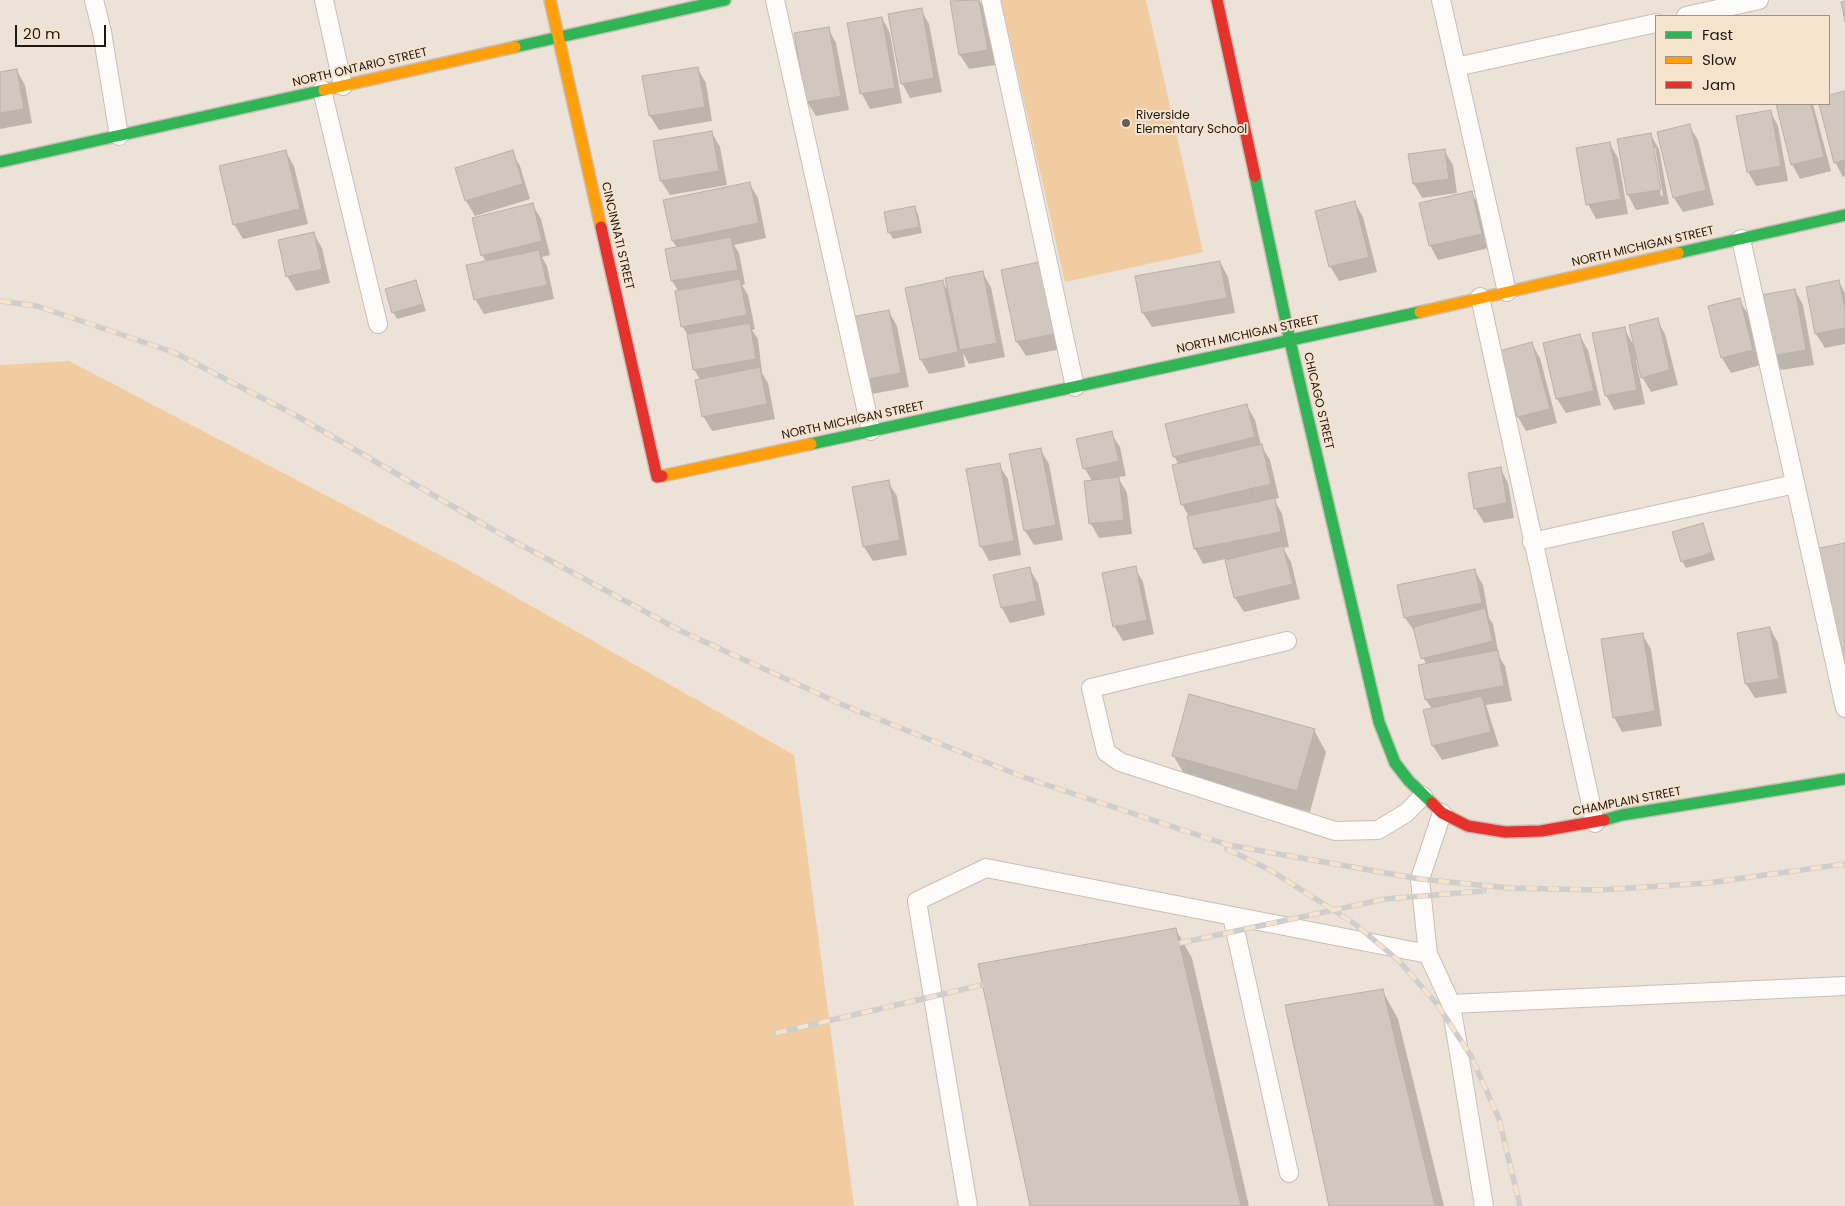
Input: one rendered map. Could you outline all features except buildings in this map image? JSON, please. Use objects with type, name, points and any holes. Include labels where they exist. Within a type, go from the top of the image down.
[{"type":"street","name":"CINCINNATI STREET","points":[[550,0],[656,477]]},
{"type":"street","name":"NORTH ONTARIO STREET","points":[[0,162],[725,0]]},
{"type":"street","name":"CHICAGO STREET","points":[[1217,0],[1290,341],[1379,722],[1395,763],[1423,796]]},
{"type":"street","name":"NORTH MICHIGAN STREET","points":[[656,477],[1290,341],[1845,215]]},
{"type":"street","name":"CHAMPLAIN STREET","points":[[1423,796],[1442,813],[1468,826],[1505,832],[1541,831],[1596,823],[1622,815],[1845,779]]},
{"type":"lane","points":[[94,0],[102,32],[119,136]]},
{"type":"lane","points":[[324,0],[343,86]]},
{"type":"lane","points":[[775,0],[871,431]]},
{"type":"lane","points":[[991,0],[1075,387]]},
{"type":"lane","points":[[1441,0],[1507,292]]},
{"type":"lane","points":[[1691,15],[1760,0]]},
{"type":"lane","points":[[1456,67],[1655,23]]},
{"type":"lane","points":[[322,90],[378,324]]},
{"type":"lane","points":[[1741,239],[1845,708]]},
{"type":"lane","points":[[1480,298],[1532,542],[1596,823]]},
{"type":"lane","points":[[1532,542],[1795,484]]},
{"type":"lane","points":[[1287,641],[1092,688],[1106,752],[1120,762],[1335,831],[1378,830],[1406,814],[1423,796]]},
{"type":"lane","points":[[1442,813],[1420,879],[1428,954],[1451,1004],[1484,1206]]},
{"type":"lane","points":[[968,1206],[917,901],[986,868],[1428,954]]},
{"type":"lane","points":[[1232,916],[1289,1172]]},
{"type":"lane","points":[[1451,1004],[1845,986]]},
{"type":"shaded area","name":"Riverside Elementary School","points":[[1001,0],[1146,0],[1203,252],[1065,282]]},
{"type":"shaded area","points":[[69,361],[459,565],[794,755],[854,1206],[0,1206],[0,365]]},
{"type":"railway","points":[[0,301],[37,306],[173,352],[295,415],[497,532],[681,631],[843,705],[1026,778],[1228,845],[1420,879],[1509,888],[1600,890],[1707,883],[1845,864]]},
{"type":"railway","points":[[1227,849],[1270,870],[1355,924],[1399,961],[1437,1004],[1471,1056],[1499,1119],[1520,1206]]},
{"type":"railway","points":[[1180,943],[1385,899],[1484,891]]},
{"type":"railway","points":[[776,1033],[982,985]]},
{"type":"traffic: fast","points":[[515,47],[725,0]]},
{"type":"traffic: fast","points":[[0,162],[324,90]]},
{"type":"traffic: fast","points":[[1255,176],[1290,341],[1379,722],[1395,763],[1409,781],[1432,803]]},
{"type":"traffic: fast","points":[[1678,253],[1845,215]]},
{"type":"traffic: fast","points":[[811,444],[1420,312]]},
{"type":"traffic: fast","points":[[1604,820],[1622,815],[1845,779]]},
{"type":"traffic: slow","points":[[550,0],[601,227]]},
{"type":"traffic: slow","points":[[324,90],[515,47]]},
{"type":"traffic: slow","points":[[1420,312],[1678,253]]},
{"type":"traffic: slow","points":[[662,476],[811,444]]},
{"type":"traffic: jam","points":[[1217,0],[1255,176]]},
{"type":"traffic: jam","points":[[601,227],[657,477],[662,476]]},
{"type":"traffic: jam","points":[[1432,803],[1442,813],[1468,826],[1505,832],[1541,831],[1604,820]]},
{"type":"place","name":"Riverside Elementary School","points":[[1126,123]]}]
